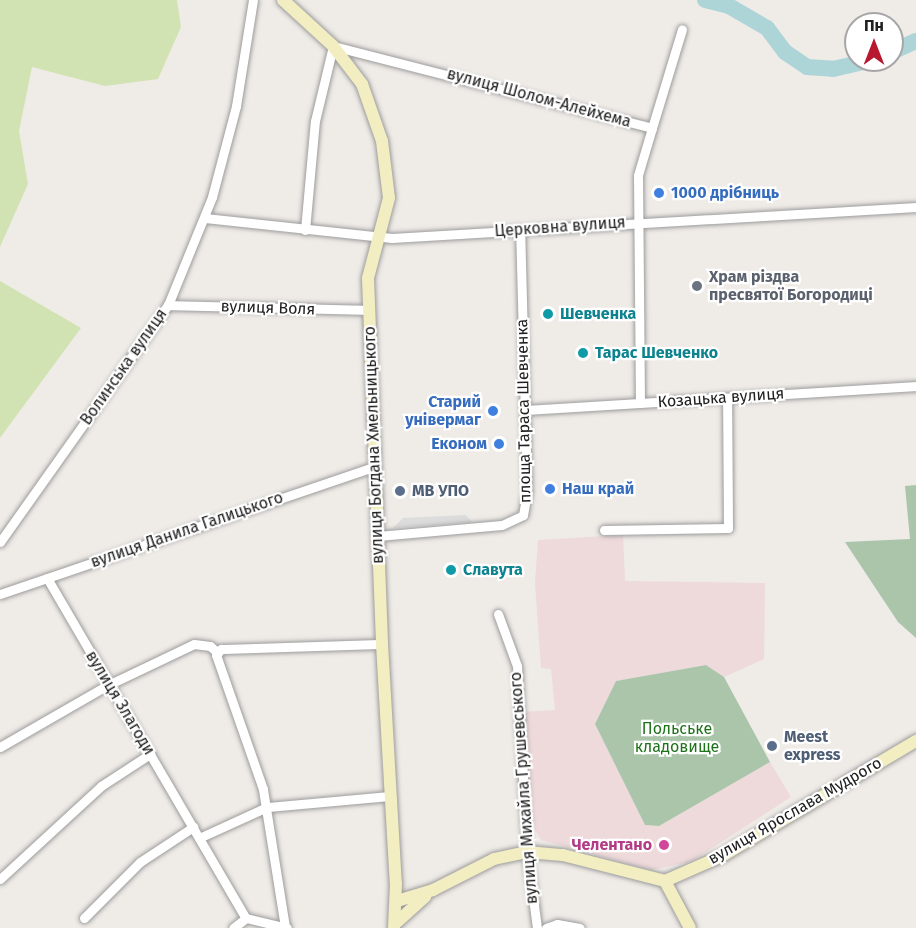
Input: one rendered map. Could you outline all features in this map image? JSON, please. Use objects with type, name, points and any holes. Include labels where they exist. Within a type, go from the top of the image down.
[{"type":"main road","name":"вулиця Богдана Хмельницького","points":[[284,0],[333,46],[362,84],[382,141],[389,198],[380,238],[368,269],[368,310],[382,644],[397,901],[396,925]]},
{"type":"main road","name":"вулиця Ярослава Мудрого","points":[[664,880],[722,856],[916,741]]},
{"type":"main road","points":[[397,901],[433,890],[478,866],[527,852],[562,855],[664,880],[690,928]]},
{"type":"main road","points":[[396,884],[411,891],[433,890]]},
{"type":"main road","points":[[396,925],[433,890]]},
{"type":"street","name":"Волинська вулиця","points":[[0,542],[168,305],[205,218],[236,106],[253,0]]},
{"type":"street","points":[[652,128],[682,29]]},
{"type":"street","name":"вулиця Шолом-Алейхема","points":[[333,46],[652,128],[638,175],[636,221],[640,403]]},
{"type":"street","points":[[305,230],[315,121],[333,46]]},
{"type":"street","name":"Церковна вулиця","points":[[205,218],[380,238],[636,221],[916,207]]},
{"type":"street","name":"площа Тараса Шевченка","points":[[378,536],[465,529],[518,519],[525,510],[527,492],[526,411],[520,230]]},
{"type":"street","name":"вулиця Воля","points":[[168,305],[368,310]]},
{"type":"street","name":"Козацька вулиця","points":[[526,411],[916,386]]},
{"type":"street","points":[[604,530],[729,528],[727,398]]},
{"type":"street","name":"вулиця Данила Галицького","points":[[0,594],[375,466]]},
{"type":"street","name":"вулиця Злагоди","points":[[47,578],[246,918]]},
{"type":"street","name":"вулиця Михайла Грушевського","points":[[498,614],[517,666],[527,852],[537,928]]},
{"type":"street","points":[[0,747],[108,685],[194,644],[210,646],[217,652],[221,679],[256,766],[267,807],[286,928],[246,918],[233,928]]},
{"type":"street","points":[[217,652],[382,644]]},
{"type":"street","points":[[0,879],[101,786],[150,754]]},
{"type":"street","points":[[199,838],[267,807],[391,796]]},
{"type":"street","points":[[84,918],[140,862],[193,827]]},
{"type":"street","points":[[546,928],[557,924],[580,928]]},
{"type":"shaded area","points":[[466,515],[472,522],[393,528],[403,518]]},
{"type":"shaded area","points":[[623,535],[625,581],[765,583],[764,659],[724,677],[706,665],[616,681],[595,724],[645,825],[659,826],[770,762],[791,797],[690,862],[651,870],[541,840],[531,822],[523,712],[555,710],[551,669],[541,668],[535,583],[538,540]]},
{"type":"green space","points":[[0,0],[177,0],[181,27],[158,79],[105,86],[32,67],[19,131],[28,184],[0,247]]},
{"type":"green space","points":[[0,281],[81,328],[0,438]]},
{"type":"green space","points":[[916,485],[916,638],[898,622],[845,542],[910,539],[905,486]]},
{"type":"green space","name":"Польське кладовище","points":[[706,665],[724,677],[770,762],[659,826],[645,825],[595,724],[616,681]]},
{"type":"waterway","points":[[705,0],[729,6],[767,28],[785,52],[807,67],[833,69],[844,66]]},
{"type":"waterway","points":[[904,46],[916,41]]},
{"type":"place","name":"1000 дрібниць","points":[[659,193]]},
{"type":"place","name":"Храм різдва пресвятої Богородиці","points":[[697,286]]},
{"type":"place","name":"Шевченка","points":[[548,314]]},
{"type":"place","name":"Тарас Шевченко","points":[[583,353]]},
{"type":"place","name":"Старий універмаг","points":[[493,411]]},
{"type":"place","name":"Економ","points":[[499,444]]},
{"type":"place","name":"Наш край","points":[[550,489]]},
{"type":"place","name":"МВ УПО","points":[[400,491]]},
{"type":"place","name":"Славута","points":[[451,570]]},
{"type":"place","name":"Meest express","points":[[772,746]]},
{"type":"place","name":"Челентано","points":[[664,845]]}]
